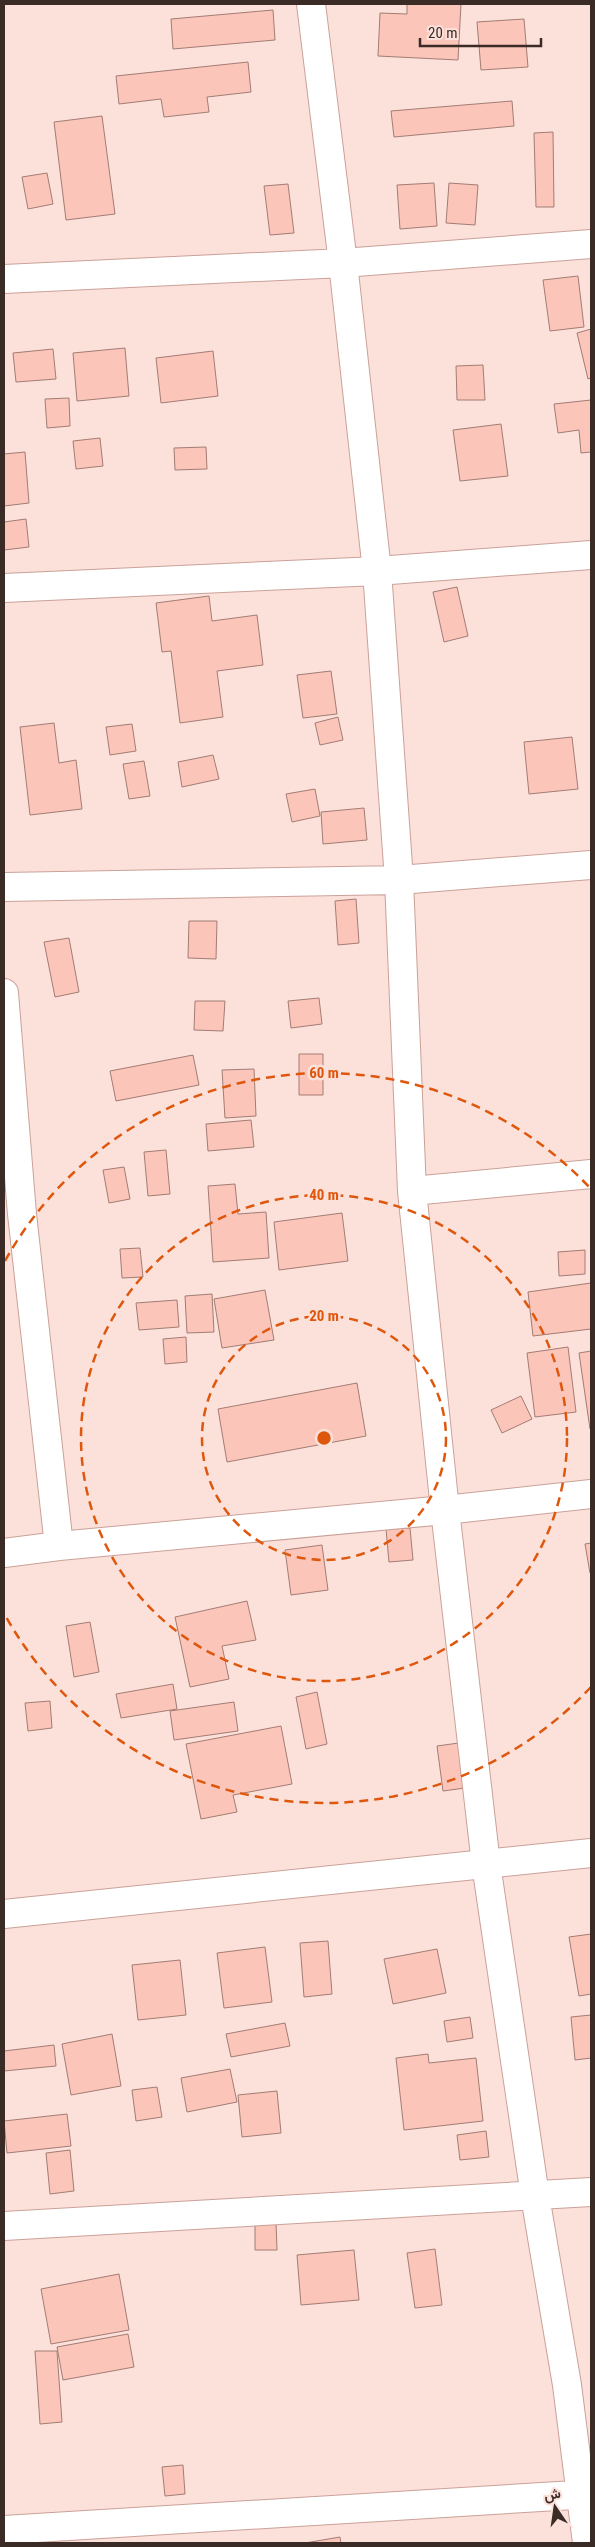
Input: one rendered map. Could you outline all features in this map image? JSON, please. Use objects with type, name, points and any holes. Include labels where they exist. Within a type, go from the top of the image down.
[{"type":"street","points":[[310,4],[343,263],[378,571],[399,880],[412,1191],[445,1510],[486,1864],[535,2196],[586,2494],[587,2543]]},
{"type":"street","points":[[4,279],[343,263],[591,244]]},
{"type":"street","points":[[4,588],[378,571],[591,555]]},
{"type":"street","points":[[4,887],[399,880],[591,865]]},
{"type":"street","points":[[4,993],[13,1215],[59,1546]]},
{"type":"street","points":[[412,1191],[591,1174]]},
{"type":"street","points":[[4,1553],[591,1494]]},
{"type":"street","points":[[4,1914],[591,1853]]},
{"type":"street","points":[[4,2226],[591,2192]]},
{"type":"street","points":[[4,2530],[586,2494]]},
{"type":"building","points":[[407,4],[461,4],[458,60],[378,56],[380,13],[407,14]]},
{"type":"building","points":[[273,10],[275,40],[173,49],[171,19]]},
{"type":"building","points":[[524,19],[528,67],[481,70],[477,22]]},
{"type":"building","points":[[248,62],[251,92],[207,97],[209,112],[164,117],[161,99],[119,104],[116,76]]},
{"type":"building","points":[[512,101],[514,126],[394,137],[391,111]]},
{"type":"building","points":[[102,116],[115,214],[66,220],[54,122]]},
{"type":"building","points":[[553,132],[554,207],[536,207],[534,133]]},
{"type":"building","points":[[47,173],[53,204],[28,209],[22,177]]},
{"type":"building","points":[[434,183],[437,226],[400,229],[397,185]]},
{"type":"building","points":[[449,183],[478,185],[475,225],[446,223]]},
{"type":"building","points":[[288,184],[294,233],[270,235],[264,186]]},
{"type":"building","points":[[578,276],[584,327],[550,331],[543,280]]},
{"type":"building","points":[[591,329],[591,378],[588,379],[577,333]]},
{"type":"building","points":[[125,348],[129,396],[77,401],[73,353]]},
{"type":"building","points":[[53,349],[56,379],[16,382],[13,353]]},
{"type":"building","points":[[213,351],[218,396],[161,403],[156,358]]},
{"type":"building","points":[[483,365],[485,400],[457,400],[456,366]]},
{"type":"building","points":[[69,398],[70,426],[47,428],[45,399]]},
{"type":"building","points":[[591,400],[591,452],[581,453],[579,430],[558,433],[554,404]]},
{"type":"building","points":[[501,424],[508,476],[460,481],[453,430]]},
{"type":"building","points":[[100,438],[103,466],[76,469],[73,441]]},
{"type":"building","points":[[206,447],[207,469],[175,470],[174,448]]},
{"type":"building","points":[[25,452],[29,503],[4,506],[4,454]]},
{"type":"building","points":[[26,519],[29,547],[4,550],[4,522]]},
{"type":"building","points":[[457,587],[468,636],[444,642],[433,592]]},
{"type":"building","points":[[209,596],[212,621],[257,615],[263,665],[217,671],[223,717],[180,723],[171,651],[162,652],[156,603]]},
{"type":"building","points":[[331,671],[337,714],[303,718],[297,675]]},
{"type":"building","points":[[338,717],[343,740],[320,745],[315,723]]},
{"type":"building","points":[[54,723],[59,763],[76,760],[82,809],[30,815],[20,727]]},
{"type":"building","points":[[132,724],[136,751],[110,755],[106,727]]},
{"type":"building","points":[[572,737],[578,789],[529,794],[524,742]]},
{"type":"building","points":[[213,755],[219,779],[182,787],[178,762]]},
{"type":"building","points":[[144,761],[150,796],[129,799],[123,764]]},
{"type":"building","points":[[315,789],[320,816],[292,822],[286,794]]},
{"type":"building","points":[[364,808],[367,840],[323,844],[321,812]]},
{"type":"building","points":[[356,899],[359,943],[338,945],[335,901]]},
{"type":"building","points":[[189,921],[217,921],[216,959],[188,958]]},
{"type":"building","points":[[69,938],[79,992],[55,997],[44,942]]},
{"type":"building","points":[[319,998],[322,1024],[291,1028],[288,1001]]},
{"type":"building","points":[[195,1001],[225,1001],[223,1031],[194,1030]]},
{"type":"building","points":[[299,1054],[323,1054],[323,1095],[299,1095]]},
{"type":"building","points":[[193,1055],[199,1085],[116,1101],[110,1071]]},
{"type":"building","points":[[254,1069],[256,1116],[225,1118],[222,1070]]},
{"type":"building","points":[[251,1120],[254,1147],[208,1151],[206,1124]]},
{"type":"building","points":[[166,1150],[170,1194],[148,1196],[144,1152]]},
{"type":"building","points":[[124,1167],[130,1199],[109,1203],[103,1170]]},
{"type":"building","points":[[235,1184],[238,1214],[266,1212],[269,1258],[213,1262],[208,1186]]},
{"type":"building","points":[[342,1213],[348,1261],[279,1270],[274,1222]]},
{"type":"building","points":[[140,1248],[143,1277],[122,1278],[120,1249]]},
{"type":"building","points":[[585,1250],[585,1274],[559,1276],[558,1252]]},
{"type":"building","points":[[591,1283],[591,1329],[533,1336],[528,1292]]},
{"type":"building","points":[[265,1290],[274,1340],[222,1348],[214,1299]]},
{"type":"building","points":[[212,1294],[214,1332],[187,1333],[185,1296]]},
{"type":"building","points":[[177,1300],[179,1327],[139,1330],[136,1303]]},
{"type":"building","points":[[186,1337],[187,1362],[165,1364],[163,1339]]},
{"type":"building","points":[[568,1347],[576,1412],[535,1417],[527,1353]]},
{"type":"building","points":[[591,1351],[591,1428],[590,1429],[579,1353]]},
{"type":"building","points":[[357,1383],[366,1436],[227,1462],[218,1409]]},
{"type":"building","points":[[521,1396],[532,1419],[502,1433],[491,1410]]},
{"type":"building","points":[[410,1528],[413,1560],[389,1562],[386,1529]]},
{"type":"building","points":[[591,1543],[591,1572],[590,1573],[585,1544]]},
{"type":"building","points":[[322,1545],[328,1590],[291,1595],[285,1550]]},
{"type":"building","points":[[247,1601],[256,1640],[222,1646],[229,1679],[190,1687],[175,1617]]},
{"type":"building","points":[[90,1622],[99,1672],[74,1677],[66,1626]]},
{"type":"building","points":[[173,1684],[177,1709],[121,1718],[116,1694]]},
{"type":"building","points":[[317,1692],[327,1744],[306,1749],[296,1697]]},
{"type":"building","points":[[50,1701],[52,1728],[28,1731],[25,1703]]},
{"type":"building","points":[[234,1702],[238,1731],[174,1740],[170,1711]]},
{"type":"building","points":[[281,1726],[292,1784],[233,1795],[237,1812],[201,1819],[186,1744]]},
{"type":"building","points":[[466,1742],[472,1787],[443,1791],[437,1746]]},
{"type":"building","points":[[591,1934],[591,1994],[579,1996],[569,1937]]},
{"type":"building","points":[[328,1941],[332,1994],[304,1997],[300,1943]]},
{"type":"building","points":[[265,1947],[272,2002],[224,2008],[217,1953]]},
{"type":"building","points":[[437,1949],[446,1993],[393,2004],[384,1959]]},
{"type":"building","points":[[180,1960],[186,2015],[138,2020],[132,1965]]},
{"type":"building","points":[[591,2015],[591,2058],[575,2060],[571,2017]]},
{"type":"building","points":[[470,2017],[473,2038],[447,2042],[444,2021]]},
{"type":"building","points":[[285,2023],[290,2046],[231,2057],[226,2034]]},
{"type":"building","points":[[112,2034],[121,2086],[71,2095],[62,2044]]},
{"type":"building","points":[[54,2045],[56,2066],[4,2071],[4,2051]]},
{"type":"building","points":[[428,2054],[429,2063],[476,2058],[483,2121],[404,2130],[396,2058]]},
{"type":"building","points":[[230,2069],[237,2102],[187,2112],[181,2078]]},
{"type":"building","points":[[157,2087],[162,2117],[136,2121],[132,2090]]},
{"type":"building","points":[[277,2091],[281,2133],[242,2137],[238,2095]]},
{"type":"building","points":[[67,2114],[71,2146],[7,2153],[4,2121]]},
{"type":"building","points":[[486,2131],[489,2157],[460,2160],[457,2135]]},
{"type":"building","points":[[70,2150],[74,2191],[50,2194],[46,2153]]},
{"type":"building","points":[[255,2223],[276,2223],[277,2250],[255,2250]]},
{"type":"building","points":[[435,2249],[442,2305],[415,2308],[407,2253]]},
{"type":"building","points":[[354,2250],[359,2300],[301,2305],[297,2255]]},
{"type":"building","points":[[119,2274],[129,2330],[51,2344],[41,2289]]},
{"type":"building","points":[[128,2334],[134,2367],[63,2380],[57,2347]]},
{"type":"building","points":[[35,2351],[57,2351],[62,2422],[40,2424]]},
{"type":"building","points":[[183,2465],[185,2494],[165,2496],[162,2467]]},
{"type":"building","points":[[340,2537],[341,2543],[305,2543]]}]
